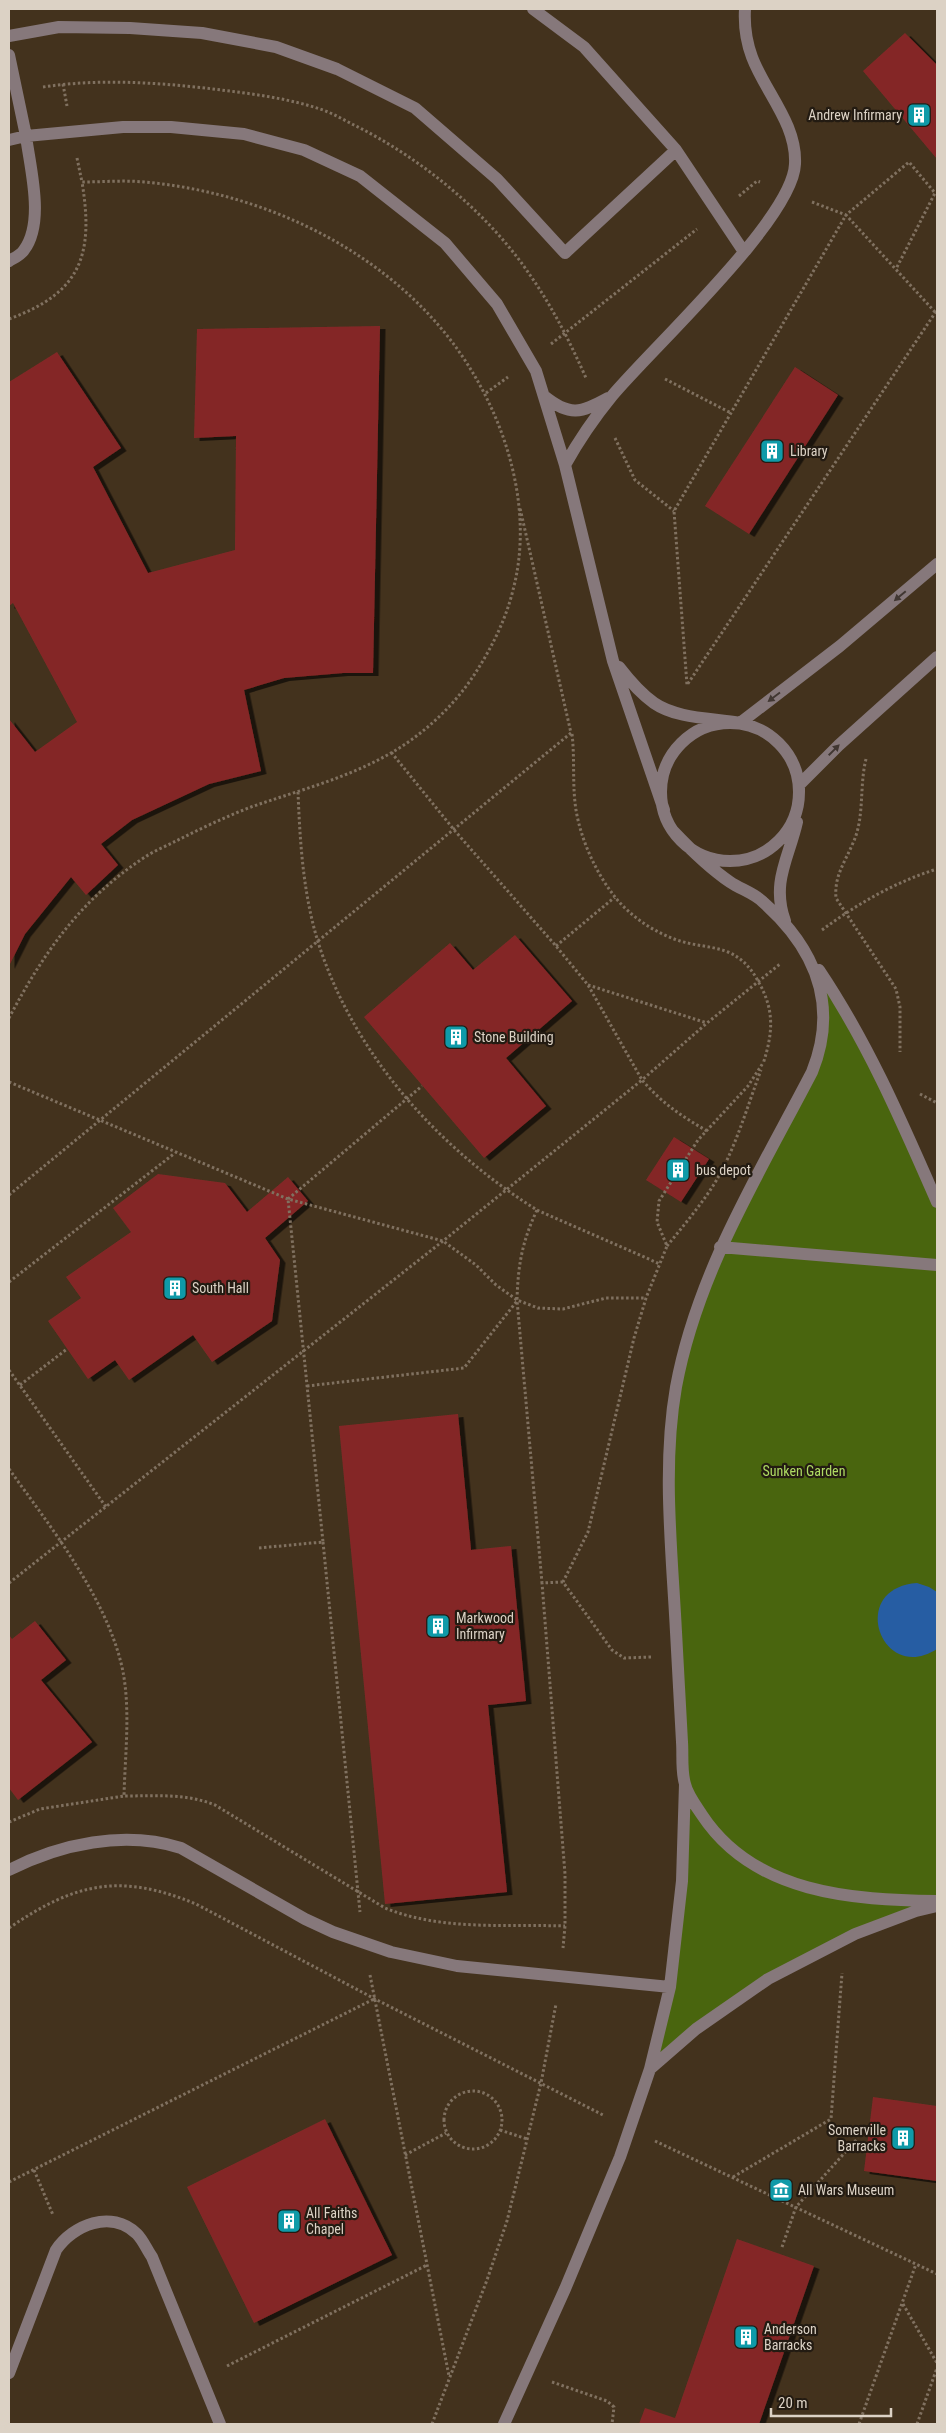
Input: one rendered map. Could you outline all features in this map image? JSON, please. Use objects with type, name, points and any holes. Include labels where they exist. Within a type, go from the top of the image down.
[{"type":"lane","points":[[534,9],[584,47],[676,150],[744,252]]},
{"type":"lane","points":[[566,465],[581,435],[613,395],[744,252],[773,216],[792,181],[796,164],[793,146],[786,123],[752,58],[744,29],[745,9]]},
{"type":"lane","points":[[9,36],[59,28],[130,28],[202,33],[276,47],[337,69],[415,108],[497,179],[565,253],[676,150]]},
{"type":"lane","points":[[9,55],[26,136],[35,206],[33,230],[23,252],[9,261]]},
{"type":"lane","points":[[9,140],[26,136],[122,127],[170,127],[244,134],[304,150],[360,176],[445,243],[497,304],[536,371],[566,465],[613,661],[673,831],[703,863],[761,900],[786,925],[802,945],[851,1020],[872,1059],[937,1202]]},
{"type":"lane","points":[[543,396],[557,407],[571,412],[586,410],[613,395]]},
{"type":"lane","points":[[664,810],[661,787],[666,765],[679,746],[696,731],[718,723],[740,722],[840,646],[937,564]]},
{"type":"lane","points":[[673,831],[689,847],[709,858],[732,861],[754,857],[774,846],[789,829],[798,807],[799,785],[839,745],[937,657]]},
{"type":"lane","points":[[613,661],[637,689],[655,704],[676,712],[740,722],[762,730],[780,743],[793,762],[799,785],[799,813],[779,883],[779,905],[786,925]]},
{"type":"lane","points":[[504,2424],[565,2289],[620,2157],[650,2069],[670,1987],[682,1881],[684,1784],[670,1520],[673,1413],[687,1339],[703,1287],[720,1247],[812,1072],[820,1053],[825,1022],[824,1005],[817,974],[802,945]]},
{"type":"lane","points":[[720,1247],[937,1265]]},
{"type":"lane","points":[[684,1784],[710,1828],[745,1859],[766,1871],[800,1885],[837,1896],[881,1900],[937,1901]]},
{"type":"lane","points":[[9,1870],[36,1858],[84,1844],[118,1840],[167,1843],[180,1848],[312,1922],[333,1932],[391,1952],[457,1966],[670,1987]]},
{"type":"lane","points":[[650,2069],[696,2029],[768,1979],[844,1939],[916,1911],[937,1906]]},
{"type":"lane","points":[[9,2373],[56,2250],[64,2239],[78,2227],[98,2222],[120,2223],[136,2234],[152,2257],[220,2424]]},
{"type":"path","points":[[486,393],[530,361],[757,181],[846,215],[896,270],[936,311],[687,685],[674,512],[846,215],[909,162],[935,193],[896,270]]},
{"type":"path","points":[[9,319],[29,312],[54,298],[69,282],[80,263],[87,237],[88,216],[82,182],[143,182],[199,190],[249,202],[304,226],[359,255],[400,285],[435,320],[465,359],[486,393],[502,434],[572,734],[576,810],[584,840],[615,897],[634,916],[655,931],[680,941],[728,952],[741,959],[752,969],[767,996],[771,1017],[770,1042],[733,1146],[716,1180],[667,1246],[646,1298],[634,1338],[588,1532],[563,1582],[612,1650],[618,1655],[624,1658],[678,1655]]},
{"type":"path","points":[[640,366],[731,413]]},
{"type":"path","points":[[9,1018],[31,977],[54,942],[78,913],[146,856],[206,826],[381,759],[446,711],[470,681],[492,647],[513,590],[519,548],[518,501]]},
{"type":"path","points":[[9,1196],[99,1120],[572,734]]},
{"type":"path","points":[[391,752],[455,831],[588,985],[642,1080],[660,1101],[678,1114],[707,1130]]},
{"type":"path","points":[[867,757],[864,769],[860,820],[854,843],[840,869],[835,886],[836,898],[886,970],[896,989],[900,1007],[900,1057]]},
{"type":"path","points":[[298,792],[305,883],[318,942],[338,991],[369,1047],[406,1100],[455,1148],[506,1190],[537,1210],[660,1264]]},
{"type":"path","points":[[9,1583],[506,1190],[642,1080],[707,1023],[802,945],[845,913],[902,880],[937,868]]},
{"type":"path","points":[[556,946],[615,897]]},
{"type":"path","points":[[588,985],[707,1023]]},
{"type":"path","points":[[667,1246],[657,1222],[659,1201],[698,1140],[748,1086],[763,1063]]},
{"type":"path","points":[[9,1082],[288,1199],[442,1241],[469,1259],[496,1286],[517,1300],[538,1308],[563,1309],[606,1298],[646,1298]]},
{"type":"path","points":[[288,1199],[422,1086]]},
{"type":"path","points":[[913,1088],[927,1099],[937,1102]]},
{"type":"path","points":[[9,1282],[175,1153]]},
{"type":"path","points":[[259,1548],[323,1542],[288,1199]]},
{"type":"path","points":[[537,1210],[525,1236],[520,1256],[517,1300],[542,1583]]},
{"type":"path","points":[[307,1386],[464,1368],[517,1300]]},
{"type":"path","points":[[20,1386],[67,1349]]},
{"type":"path","points":[[9,1370],[106,1507]]},
{"type":"path","points":[[9,1469],[61,1542],[105,1618],[122,1667],[126,1712],[124,1796]]},
{"type":"path","points":[[9,1822],[40,1809],[124,1796],[180,1795],[215,1805],[385,1908],[403,1915],[443,1923],[565,1926]]},
{"type":"path","points":[[9,1928],[68,1895],[106,1885],[137,1885],[167,1892],[196,1904],[375,1999],[629,2129],[937,2274]]},
{"type":"path","points":[[732,2178],[831,2119],[844,1939]]},
{"type":"path","points":[[9,2182],[375,1999]]},
{"type":"path","points":[[471,2090],[490,2095],[501,2111],[500,2130],[496,2139],[479,2149],[459,2147],[446,2133],[443,2123],[448,2105],[454,2097],[471,2090]]},
{"type":"path","points":[[500,2130],[527,2139]]},
{"type":"path","points":[[405,2156],[446,2133]]},
{"type":"path","points":[[782,2247],[796,2207],[858,2138]]},
{"type":"path","points":[[34,2170],[64,2239]]},
{"type":"path","points":[[859,2424],[916,2264]]},
{"type":"path","points":[[201,2379],[427,2265]]},
{"type":"path","points":[[902,2303],[937,2363]]},
{"type":"path","points":[[917,2424],[937,2368]]},
{"type":"path","points":[[526,2374],[607,2401],[614,2407],[612,2424]]},
{"type":"green space","name":"Sunken Garden","points":[[825,979],[937,1202],[937,1906],[916,1911],[768,1979],[650,2069],[670,1987],[685,1784],[670,1521],[673,1413],[703,1287],[812,1072]]},
{"type":"water","points":[[917,1583],[937,1592],[937,1649],[917,1657],[900,1655],[888,1645],[880,1631],[878,1616],[883,1600],[895,1589]]},
{"type":"building","name":"Andrew Infirmary","points":[[905,33],[937,65],[937,159],[863,71]]},
{"type":"building","points":[[380,326],[373,673],[343,673],[284,678],[244,690],[261,771],[209,784],[132,820],[101,844],[118,865],[86,895],[71,877],[25,934],[9,966],[9,719],[35,752],[77,722],[13,603],[9,606],[9,382],[57,352],[121,448],[93,467],[148,573],[235,550],[236,436],[194,438],[197,329]]},
{"type":"building","name":"Library","points":[[795,367],[838,395],[749,534],[705,506]]},
{"type":"building","name":"Stone Building","points":[[515,935],[572,1001],[506,1058],[546,1106],[484,1158],[364,1017],[450,943],[473,970]]},
{"type":"building","name":"bus depot","points":[[674,1137],[709,1159],[681,1202],[646,1180]]},
{"type":"building","name":"South Hall","points":[[158,1174],[225,1183],[247,1212],[288,1177],[308,1201],[265,1238],[280,1260],[272,1321],[212,1362],[193,1335],[129,1380],[115,1360],[88,1379],[48,1321],[81,1298],[66,1277],[131,1232],[113,1208]]},
{"type":"building","name":"Markwood Infirmary","points":[[458,1414],[471,1550],[511,1546],[526,1701],[488,1705],[507,1892],[385,1904],[339,1426]]},
{"type":"building","points":[[35,1621],[66,1660],[41,1680],[92,1742],[18,1800],[9,1788],[9,1635],[12,1639]]},
{"type":"building","name":"Somerville Barracks","points":[[873,2097],[937,2106],[937,2181],[864,2171]]},
{"type":"building","name":"All Faiths Chapel","points":[[325,2119],[392,2255],[254,2323],[187,2187]]},
{"type":"building","name":"Anderson Barracks","points":[[737,2239],[814,2266],[759,2424],[639,2424],[645,2408],[675,2418]]},
{"type":"place","name":"Andrew Infirmary","points":[[919,115]]},
{"type":"place","name":"Library","points":[[772,451]]},
{"type":"place","name":"Stone Building","points":[[456,1037]]},
{"type":"place","name":"bus depot","points":[[678,1170]]},
{"type":"place","name":"South Hall","points":[[175,1288]]},
{"type":"place","name":"Markwood Infirmary","points":[[438,1626]]},
{"type":"place","name":"Somerville Barracks","points":[[903,2138]]},
{"type":"place","name":"All Wars Museum","points":[[781,2190]]},
{"type":"place","name":"All Faiths Chapel","points":[[289,2221]]},
{"type":"place","name":"Anderson Barracks","points":[[746,2337]]}]
